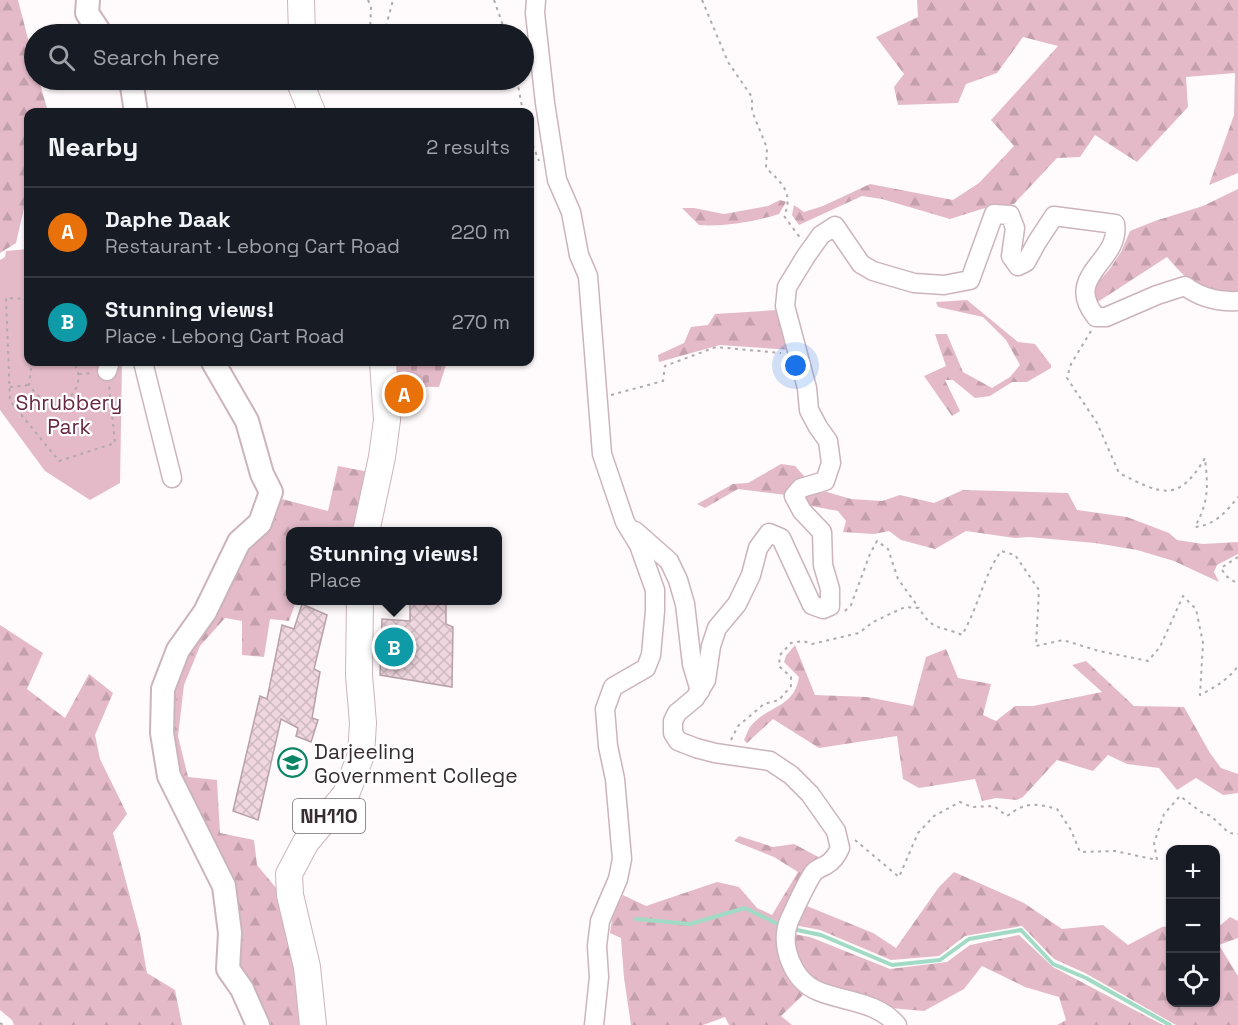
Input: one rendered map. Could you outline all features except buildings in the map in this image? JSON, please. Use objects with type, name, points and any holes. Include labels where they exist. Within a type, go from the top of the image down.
[{"type":"highway","points":[[302,0],[302,24]]},
{"type":"highway","points":[[303,90],[310,108]]},
{"type":"highway","points":[[367,527],[382,457],[387,420],[383,366]]},
{"type":"highway","name":"NH110","points":[[313,1025],[307,967],[291,895],[289,874],[306,842],[346,795],[362,755],[360,605]]},
{"type":"main road","points":[[88,0],[87,13],[94,24]]},
{"type":"main road","points":[[133,90],[135,108]]},
{"type":"main road","points":[[215,366],[247,421],[262,474],[271,492],[260,523],[239,542],[205,612],[178,650],[164,689],[162,733],[169,776],[224,886],[230,933],[228,969],[242,989],[258,1025]]},
{"type":"street","points":[[536,0],[535,13],[544,103],[557,180],[571,212],[579,255],[588,276],[602,454],[625,522],[639,545],[655,590],[651,655],[646,668],[613,687],[605,709],[608,746],[615,779],[622,860],[618,879],[600,921],[597,946],[599,977],[594,1025]]},
{"type":"street","points":[[897,1025],[891,1018],[873,1007],[816,991],[802,979],[789,960],[784,942],[788,923],[815,871],[828,864],[840,848],[836,831],[810,794],[791,775],[770,761],[696,748],[678,741],[673,733],[673,721],[677,713],[695,698],[706,680],[711,646],[717,628],[737,604],[751,575],[758,548],[770,532],[781,538],[812,605],[823,609],[830,606],[830,589],[823,565],[822,532],[802,511],[794,495],[801,488],[825,481],[831,463],[828,441],[809,410],[807,388],[785,306],[787,287],[821,235],[835,226],[861,264],[873,271],[914,283],[944,285],[970,280],[994,214],[1010,215],[1015,228],[1011,256],[1018,266],[1026,262],[1054,216],[1115,224],[1117,234],[1088,278],[1084,295],[1096,317],[1106,317],[1157,295],[1185,286],[1195,294],[1221,302],[1238,301]]},
{"type":"street","points":[[144,366],[172,478]]},
{"type":"street","points":[[625,522],[669,561],[678,580],[685,604],[692,664],[700,691]]},
{"type":"path","points":[[368,0],[371,7],[370,24]]},
{"type":"path","points":[[387,24],[393,0]]},
{"type":"path","points":[[494,0],[502,24]]},
{"type":"path","points":[[702,0],[728,62],[752,97],[752,111],[767,148],[766,168],[786,191],[789,204],[784,216],[800,238],[806,256]]},
{"type":"path","points":[[519,90],[522,108]]},
{"type":"path","points":[[24,299],[6,298],[10,400],[59,461],[115,443],[109,366]]},
{"type":"path","points":[[1096,317],[1066,378],[1097,423],[1119,473],[1149,488],[1166,491],[1179,489],[1194,475],[1205,458],[1208,486],[1204,511],[1195,527],[1207,526],[1219,518],[1238,497]]},
{"type":"path","points":[[597,398],[663,381],[665,366],[716,347],[777,353],[798,352]]},
{"type":"path","points":[[33,366],[29,385],[44,400],[59,402],[67,399],[77,388],[79,380],[77,366]]},
{"type":"path","points":[[10,387],[29,385]]},
{"type":"path","points":[[830,606],[846,612],[877,542],[888,549],[898,579],[925,618],[937,628],[948,629],[962,635],[980,597],[989,568],[1001,551],[1015,555],[1039,590],[1036,646],[1063,640],[1099,651],[1148,661],[1160,647],[1183,596],[1196,609],[1203,643],[1200,695],[1218,686],[1232,675],[1238,666]]},
{"type":"path","points":[[1238,556],[1221,568],[1226,576],[1238,584]]},
{"type":"path","points":[[732,754],[729,743],[738,726],[764,704],[779,700],[791,686],[791,677],[779,666],[780,655],[791,643],[803,641],[812,644],[859,633],[873,622],[905,607],[919,608]]},
{"type":"path","points":[[855,840],[899,877],[918,833],[934,816],[960,802],[972,807],[994,806],[1007,816],[1022,806],[1039,804],[1057,809],[1071,830],[1080,852],[1115,851],[1157,860],[1154,843],[1164,814],[1180,796],[1201,812],[1212,816],[1229,833],[1238,835]]},
{"type":"green space","points":[[0,0],[18,0],[24,24],[24,90],[42,90],[47,108],[24,108],[24,208],[16,243],[0,253]]},
{"type":"green space","points":[[917,0],[1238,0],[1238,173],[1209,185],[1234,115],[1235,73],[1186,77],[1188,107],[1137,162],[1095,135],[1080,157],[1057,158],[1014,204],[985,208],[950,219],[882,199],[862,196],[799,225],[792,215],[794,205],[804,212],[823,206],[870,184],[953,200],[979,183],[1014,146],[991,120],[1058,46],[1023,37],[997,73],[966,84],[958,103],[898,105],[894,87],[904,74],[876,37],[918,17]]},
{"type":"green space","points":[[1238,189],[1238,296],[1214,293],[1197,286],[1167,257],[1093,305],[1097,283],[1121,252],[1130,231],[1203,206]]},
{"type":"green space","points":[[780,200],[786,202],[779,214],[719,225],[699,225],[682,208],[724,214],[768,206]]},
{"type":"green space","name":"Shrubbery Park","points":[[24,249],[24,366],[122,366],[120,483],[90,500],[45,471],[0,410],[0,260],[5,257],[6,251]]},
{"type":"green space","points":[[967,300],[1018,342],[1035,344],[1051,368],[1027,382],[1012,382],[990,396],[975,398],[953,380],[945,380],[960,411],[952,416],[924,376],[946,366],[935,334],[947,334],[963,372],[992,388],[1010,377],[1020,365],[1006,340],[983,317],[938,307],[936,302]]},
{"type":"green space","points":[[778,310],[792,350],[720,345],[659,362],[658,355],[684,343],[691,327],[708,325],[715,314]]},
{"type":"green space","points":[[390,366],[446,366],[439,387],[392,386]]},
{"type":"green space","points":[[781,464],[795,466],[805,477],[803,485],[786,495],[738,489],[705,508],[697,504],[733,484],[748,483]]},
{"type":"green space","points":[[338,466],[369,472],[356,527],[286,527],[286,605],[295,605],[289,621],[270,619],[264,657],[242,655],[242,621],[225,618],[200,646],[184,685],[178,736],[188,777],[217,780],[220,833],[254,840],[257,865],[281,894],[298,963],[304,1025],[261,1025],[233,967],[234,927],[173,776],[167,728],[182,651],[278,498],[328,511]]},
{"type":"green space","points":[[963,490],[1068,493],[1077,510],[1127,517],[1169,533],[1177,540],[1203,544],[1238,542],[1238,554],[1217,565],[1214,572],[1219,582],[1174,561],[1137,550],[1095,543],[1029,537],[1015,538],[966,531],[935,549],[901,540],[889,531],[874,534],[843,532],[846,521],[838,511],[806,505],[803,498],[811,493],[827,492],[851,499],[882,501],[900,495],[934,503]]},
{"type":"green space","points":[[0,625],[43,653],[27,689],[65,718],[89,674],[113,693],[95,735],[100,759],[127,814],[113,833],[140,934],[147,973],[175,990],[182,1025],[14,1025],[12,1020],[0,1010]]},
{"type":"green space","points":[[795,645],[815,695],[867,697],[913,706],[926,657],[946,649],[958,678],[991,684],[983,715],[996,721],[1015,706],[1033,706],[1102,692],[1072,665],[1086,661],[1134,706],[1184,707],[1221,768],[1238,774],[1238,793],[1223,795],[1196,778],[1177,790],[1159,768],[1127,764],[1108,755],[1093,771],[1057,760],[1023,797],[1017,800],[996,798],[982,801],[975,779],[919,788],[903,779],[897,736],[819,748],[773,719],[747,743],[744,740],[750,727],[764,714],[786,701],[796,687],[799,677],[784,662]]},
{"type":"green space","points":[[739,836],[773,847],[794,844],[824,860],[783,922],[789,975],[804,994],[781,1016],[792,1025],[729,1025],[725,1017],[703,1025],[631,1025],[621,938],[610,933],[613,913],[623,895],[646,906],[717,882],[739,887],[757,908],[772,915],[798,872],[774,857],[734,841]]},
{"type":"green space","points":[[954,872],[1024,903],[1062,929],[1103,925],[1128,945],[1166,926],[1166,1007],[1220,1007],[1220,947],[1238,976],[1238,1025],[1176,1025],[1085,973],[1054,959],[1022,926],[965,936],[939,956],[891,960],[820,930],[794,925],[802,904],[873,933],[896,948],[939,887]]},
{"type":"green space","points":[[1230,917],[1238,921],[1238,938],[1220,945],[1220,926]]},
{"type":"green space","points":[[793,934],[810,937],[890,969],[947,962],[970,945],[1019,935],[1053,967],[1163,1025],[1057,1025],[1066,1020],[1059,997],[1025,987],[982,966],[964,989],[924,1011],[891,1008],[883,1002],[818,985],[799,967]]},
{"type":"waterway","points":[[636,919],[690,924],[745,908],[782,926]]},
{"type":"waterway","points":[[792,929],[821,935],[892,965],[940,960],[969,939],[1021,930],[1053,964],[1086,978],[1170,1025]]},
{"type":"place","name":"Daphe Daak","points":[[404,394]]},
{"type":"place","name":"Stunning views!","points":[[394,647]]},
{"type":"place","name":"Darjeeling Government College","points":[[293,763]]}]
